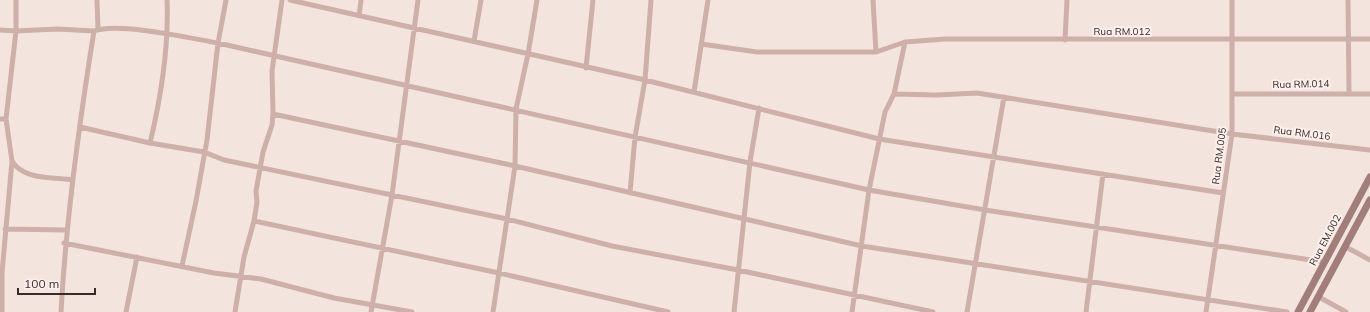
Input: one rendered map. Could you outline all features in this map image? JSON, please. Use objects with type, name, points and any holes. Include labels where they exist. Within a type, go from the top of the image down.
[{"type":"street","points":[[2,312],[2,273],[12,161],[6,119],[16,31],[16,0]]},
{"type":"street","points":[[61,312],[64,243],[82,104],[96,30],[97,0]]},
{"type":"street","points":[[150,143],[162,82],[167,34],[167,0]]},
{"type":"street","points":[[182,266],[196,201],[211,114],[218,43],[226,0]]},
{"type":"street","points":[[235,312],[240,276],[254,221],[260,168],[274,114],[271,79],[282,0]]},
{"type":"street","points":[[290,0],[305,2],[415,29],[645,80],[880,139],[1223,193]]},
{"type":"street","points":[[359,16],[361,0]]},
{"type":"street","points":[[371,312],[392,194],[418,0]]},
{"type":"street","points":[[474,41],[481,0]]},
{"type":"street","points":[[493,312],[515,166],[516,109],[528,54],[537,0]]},
{"type":"street","points":[[586,68],[593,0]]},
{"type":"street","points":[[630,193],[634,137],[645,80],[651,0]]},
{"type":"street","points":[[694,92],[708,0]]},
{"type":"street","points":[[873,0],[876,52]]},
{"type":"street","points":[[1065,40],[1067,0]]},
{"type":"street","name":"Rua RM.005","points":[[1206,312],[1232,134],[1232,0]]},
{"type":"street","points":[[1348,0],[1349,93]]},
{"type":"street","points":[[0,30],[96,30],[124,28],[167,34],[218,43],[406,84],[869,190],[984,210],[1324,262]]},
{"type":"street","name":"Rua RM.012","points":[[701,44],[757,52],[876,52],[905,42],[945,40],[1370,39]]},
{"type":"street","points":[[852,312],[853,296],[862,246],[869,190],[885,112],[894,94],[905,42]]},
{"type":"street","name":"Rua RM.016","points":[[894,94],[937,95],[977,93],[1232,134],[1370,150]]},
{"type":"street","name":"Rua RM.014","points":[[1233,94],[1370,94]]},
{"type":"street","points":[[967,312],[1004,97]]},
{"type":"street","points":[[734,312],[750,162],[759,108]]},
{"type":"street","points":[[274,114],[515,166],[743,220],[862,246],[976,265],[1091,281],[1287,312]]},
{"type":"street","points":[[0,120],[6,119]]},
{"type":"street","points":[[80,127],[150,143],[204,152],[224,160],[260,168],[392,194],[507,219],[612,246],[738,270],[932,312]]},
{"type":"street","points":[[12,161],[21,171],[35,176],[72,180]]},
{"type":"street","points":[[1086,312],[1098,228],[1103,174]]},
{"type":"street","name":"Rua EM.002","points":[[1298,312],[1370,177]]},
{"type":"street","points":[[1310,312],[1370,200]]},
{"type":"street","points":[[254,221],[499,273],[668,312]]},
{"type":"street","points":[[5,230],[66,230]]},
{"type":"street","points":[[64,243],[214,273],[261,279],[334,298],[412,312]]},
{"type":"street","points":[[1346,247],[1370,260]]},
{"type":"street","points":[[126,312],[137,257]]},
{"type":"street","points":[[1319,297],[1346,312]]}]
